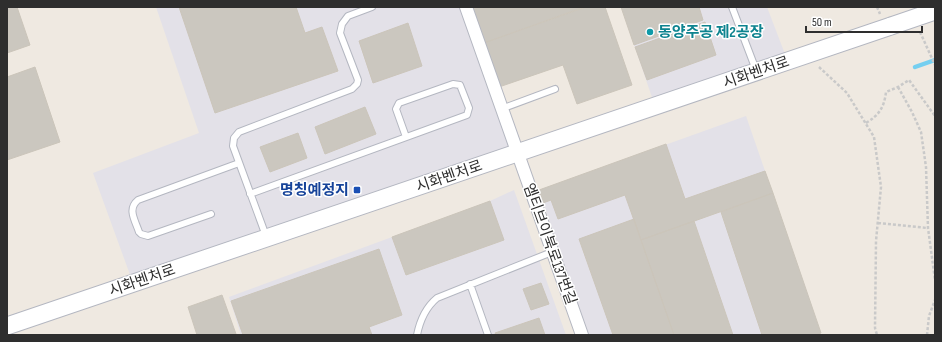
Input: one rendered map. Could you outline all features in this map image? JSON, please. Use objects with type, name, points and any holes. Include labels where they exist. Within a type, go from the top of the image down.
[{"type":"street","name":"엠티브이북로137번길","points":[[466,7],[582,335]]},
{"type":"street","name":"시화벤처로","points":[[7,326],[935,11]]},
{"type":"lane","points":[[266,238],[232,142],[236,134],[239,132],[355,87],[358,80],[340,33],[342,24],[348,16],[372,7]]},
{"type":"lane","points":[[732,7],[757,71]]},
{"type":"lane","points":[[250,194],[467,115],[470,108],[460,85],[453,84],[399,103],[396,109],[406,137]]},
{"type":"lane","points":[[501,109],[555,89]]},
{"type":"lane","points":[[211,214],[148,236],[139,232],[131,210],[135,202],[138,200],[239,163]]},
{"type":"lane","points":[[417,335],[424,314],[432,302],[442,295],[552,252]]},
{"type":"lane","points":[[470,284],[488,335]]},
{"type":"path","points":[[930,54],[935,65]]},
{"type":"path","points":[[805,55],[847,93],[874,137],[881,187],[876,241],[877,335]]},
{"type":"path","points":[[866,123],[876,116],[885,103],[886,92],[909,80],[935,116]]},
{"type":"path","points":[[898,87],[912,112],[920,132],[926,167],[928,228],[935,280]]},
{"type":"path","points":[[878,223],[928,228]]},
{"type":"path","points":[[927,335],[929,316],[935,300]]},
{"type":"shaded area","points":[[156,7],[466,7],[517,153],[133,283],[93,173],[199,133]]},
{"type":"shaded area","points":[[621,7],[767,7],[788,62],[655,106]]},
{"type":"shaded area","points":[[746,116],[821,333],[816,335],[588,335],[539,190]]},
{"type":"shaded area","points":[[514,190],[566,335],[241,335],[229,297],[490,201]]},
{"type":"building","points":[[7,7],[17,7],[30,45],[7,53]]},
{"type":"building","points":[[179,7],[296,7],[305,33],[322,27],[338,71],[215,113]]},
{"type":"building","points":[[468,7],[584,7],[481,44]]},
{"type":"building","points":[[586,7],[605,7],[632,85],[577,104],[563,65],[496,88],[481,44]]},
{"type":"building","name":"동양주공 제2공장","points":[[621,7],[699,7],[703,20],[634,45]]},
{"type":"building","points":[[705,22],[716,55],[647,80],[635,47]]},
{"type":"building","points":[[408,23],[422,66],[373,83],[359,41]]},
{"type":"building","points":[[35,67],[60,142],[7,160],[7,77]]},
{"type":"building","points":[[365,107],[376,134],[325,154],[315,127]]},
{"type":"building","points":[[298,133],[307,158],[270,172],[260,147]]},
{"type":"building","points":[[666,144],[685,199],[765,171],[773,193],[641,240],[625,195],[558,219],[551,200],[543,203],[539,190]]},
{"type":"building","points":[[773,193],[821,333],[816,335],[762,335],[721,212]]},
{"type":"building","points":[[490,201],[504,240],[406,275],[392,237]]},
{"type":"building","points":[[634,219],[674,335],[613,335],[579,239]]},
{"type":"building","points":[[694,221],[733,335],[674,335],[641,240]]},
{"type":"building","points":[[379,249],[402,315],[369,327],[372,335],[243,335],[231,301]]},
{"type":"building","points":[[541,283],[549,304],[531,310],[523,289]]},
{"type":"building","points":[[222,295],[236,334],[197,335],[188,307]]},
{"type":"building","points":[[539,318],[545,335],[496,335],[495,333]]},
{"type":"waterway","points":[[915,67],[935,60]]},
{"type":"place","name":"동양주공 제2공장","points":[[650,32]]},
{"type":"place","name":"명칭예정지","points":[[357,190]]}]
